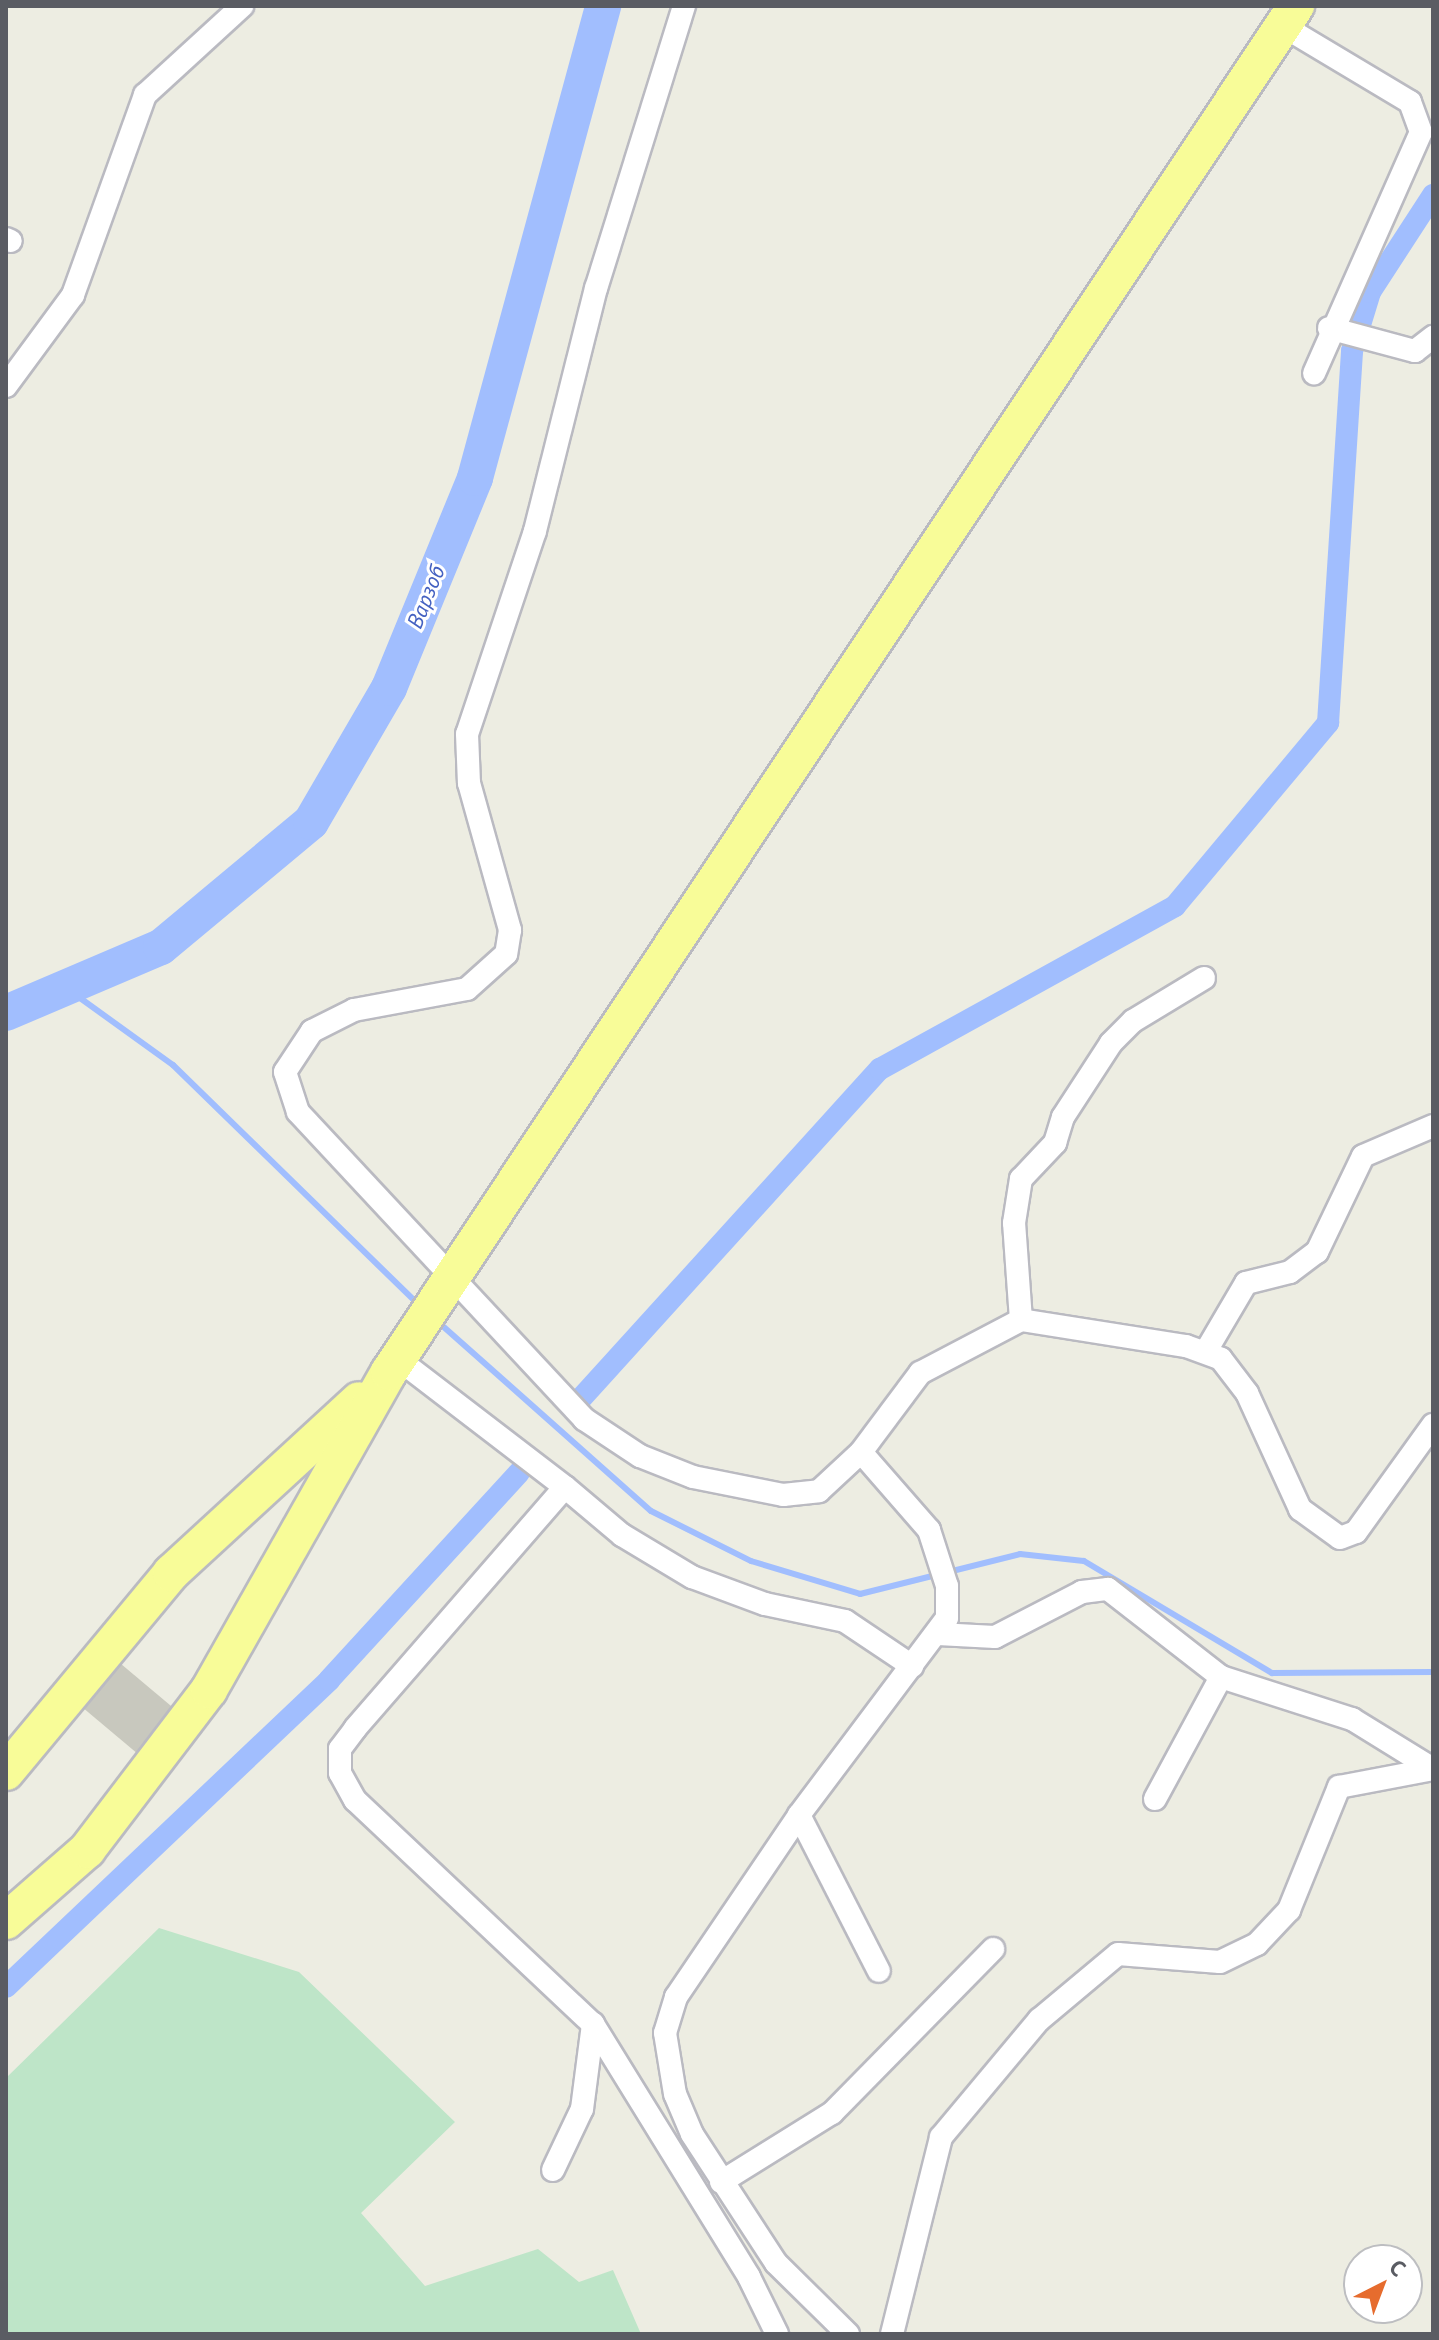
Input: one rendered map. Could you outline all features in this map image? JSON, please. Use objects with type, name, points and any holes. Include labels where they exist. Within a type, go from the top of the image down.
[{"type":"highway","points":[[6,1921],[87,1850],[209,1690],[399,1358],[1290,16]]},
{"type":"highway","points":[[6,1772],[171,1573],[399,1358]]},
{"type":"street","points":[[6,386],[79,282],[139,105],[242,6]]},
{"type":"street","points":[[684,6],[600,273],[535,531],[467,734],[469,783],[510,930],[506,954],[467,989],[332,1019],[297,1045],[285,1072],[298,1112],[450,1282],[584,1419],[640,1456],[736,1488],[801,1496],[834,1480],[861,1452],[920,1373],[1021,1320],[1206,1351],[1247,1393],[1300,1509],[1340,1538],[1356,1532],[1433,1425]]},
{"type":"street","points":[[1290,16],[1392,88],[1420,118],[1401,180],[1314,373]]},
{"type":"street","points":[[1334,330],[1392,348],[1415,351],[1433,337]]},
{"type":"street","points":[[1021,1320],[1014,1223],[1021,1179],[1055,1143],[1063,1117],[1111,1043],[1133,1021],[1204,978]]},
{"type":"street","points":[[1206,1351],[1246,1283],[1290,1272],[1317,1252],[1363,1156],[1431,1129]]},
{"type":"street","points":[[399,1358],[622,1535],[692,1577],[765,1604],[845,1621],[912,1666]]},
{"type":"street","points":[[848,2334],[776,2263],[721,2182],[675,2094],[666,2060],[668,2014],[799,1815],[938,1634],[949,1603],[929,1530],[861,1452]]},
{"type":"street","points":[[565,1487],[355,1729],[338,1761],[355,1800],[593,2024],[749,2277],[777,2334]]},
{"type":"street","points":[[938,1634],[995,1637],[1100,1587],[1117,1593],[1221,1677],[1352,1719],[1433,1769]]},
{"type":"street","points":[[1155,1799],[1221,1677]]},
{"type":"street","points":[[892,2334],[941,2137],[1039,2020],[1118,1954],[1220,1962],[1257,1944],[1289,1910],[1339,1787],[1433,1769]]},
{"type":"street","points":[[799,1815],[879,1971]]},
{"type":"street","points":[[721,2182],[832,2113],[993,1949]]},
{"type":"street","points":[[553,2170],[582,2109],[593,2024]]},
{"type":"street","points":[[749,2277],[776,2263]]},
{"type":"green space","points":[[159,1928],[299,1972],[455,2122],[361,2213],[425,2286],[538,2249],[579,2282],[613,2270],[641,2334],[6,2334],[6,2078]]},
{"type":"building","points":[[102,1648],[202,1732],[165,1777],[65,1692]]},
{"type":"waterway","name":"Варзоб","points":[[6,1013],[161,947],[311,822],[389,688],[475,478],[603,6]]},
{"type":"waterway","points":[[575,1405],[880,1069],[1175,906],[1328,723],[1352,351],[1370,292],[1433,195]]},
{"type":"waterway","points":[[62,985],[173,1065],[420,1306]]},
{"type":"waterway","points":[[437,1321],[651,1511],[751,1561],[860,1594],[1020,1554],[1084,1561],[1272,1673],[1433,1672]]},
{"type":"waterway","points":[[6,1987],[329,1680],[519,1473]]}]
